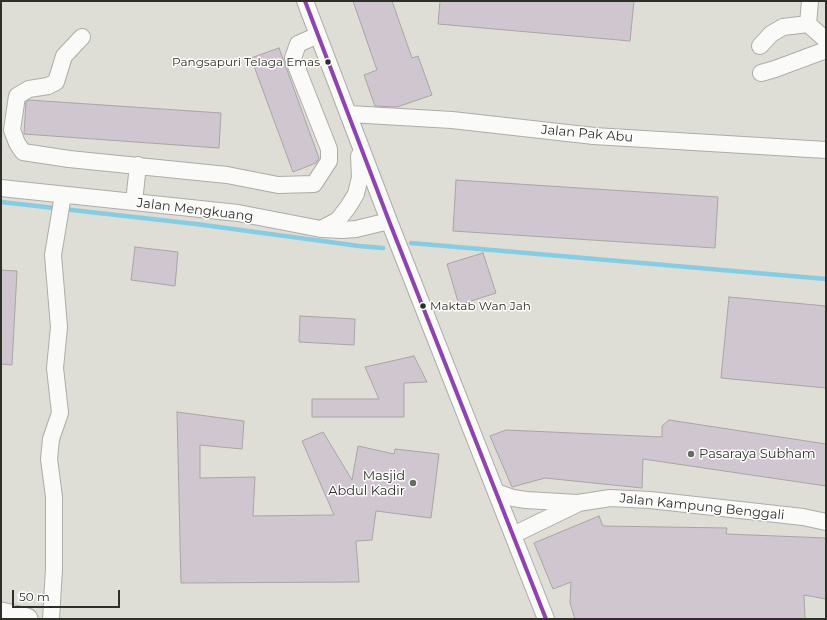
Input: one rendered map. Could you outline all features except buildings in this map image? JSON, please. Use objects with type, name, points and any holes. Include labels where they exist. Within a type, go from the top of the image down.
[{"type":"main road","points":[[1,613],[27,619]]},
{"type":"street","points":[[318,1],[308,8],[389,221],[546,619]]},
{"type":"street","points":[[808,24],[810,1]]},
{"type":"street","points":[[760,46],[770,34],[783,27],[808,24],[826,40]]},
{"type":"street","points":[[82,36],[64,56],[56,82],[48,86],[28,89],[17,96],[12,130],[17,143],[23,152],[69,159],[227,175],[278,185],[314,184],[329,161],[329,148],[293,58],[298,44],[318,35]]},
{"type":"street","points":[[761,72],[775,69],[826,50]]},
{"type":"street","points":[[321,229],[338,220],[356,194],[360,177],[360,158],[349,114]]},
{"type":"street","name":"Jalan Pak Abu","points":[[349,114],[452,120],[594,136],[826,150]]},
{"type":"street","points":[[134,202],[138,165]]},
{"type":"street","name":"Jalan Mengkuang","points":[[1,188],[62,205],[134,202],[238,213],[321,229],[356,229],[389,221]]},
{"type":"street","points":[[51,619],[54,569],[54,497],[49,459],[51,438],[60,414],[55,368],[58,327],[53,255],[62,205]]},
{"type":"street","points":[[496,492],[513,498],[526,500],[578,503]]},
{"type":"street","name":"Jalan Kampung Benggali","points":[[578,503],[610,498],[650,500],[804,517],[826,522]]},
{"type":"street","points":[[513,535],[578,503]]},
{"type":"waterway","points":[[1,202],[196,224],[383,248]]},
{"type":"waterway","points":[[411,243],[826,279]]},
{"type":"transit line","points":[[305,1],[389,221],[546,619]]},
{"type":"place","name":"Pangsapuri Telaga Emas","points":[[328,62]]},
{"type":"place","name":"Maktab Wan Jah","points":[[423,306]]},
{"type":"place","name":"Pasaraya Subham","points":[[691,454]]},
{"type":"place","name":"Masjid Abdul Kadir","points":[[413,483]]}]
